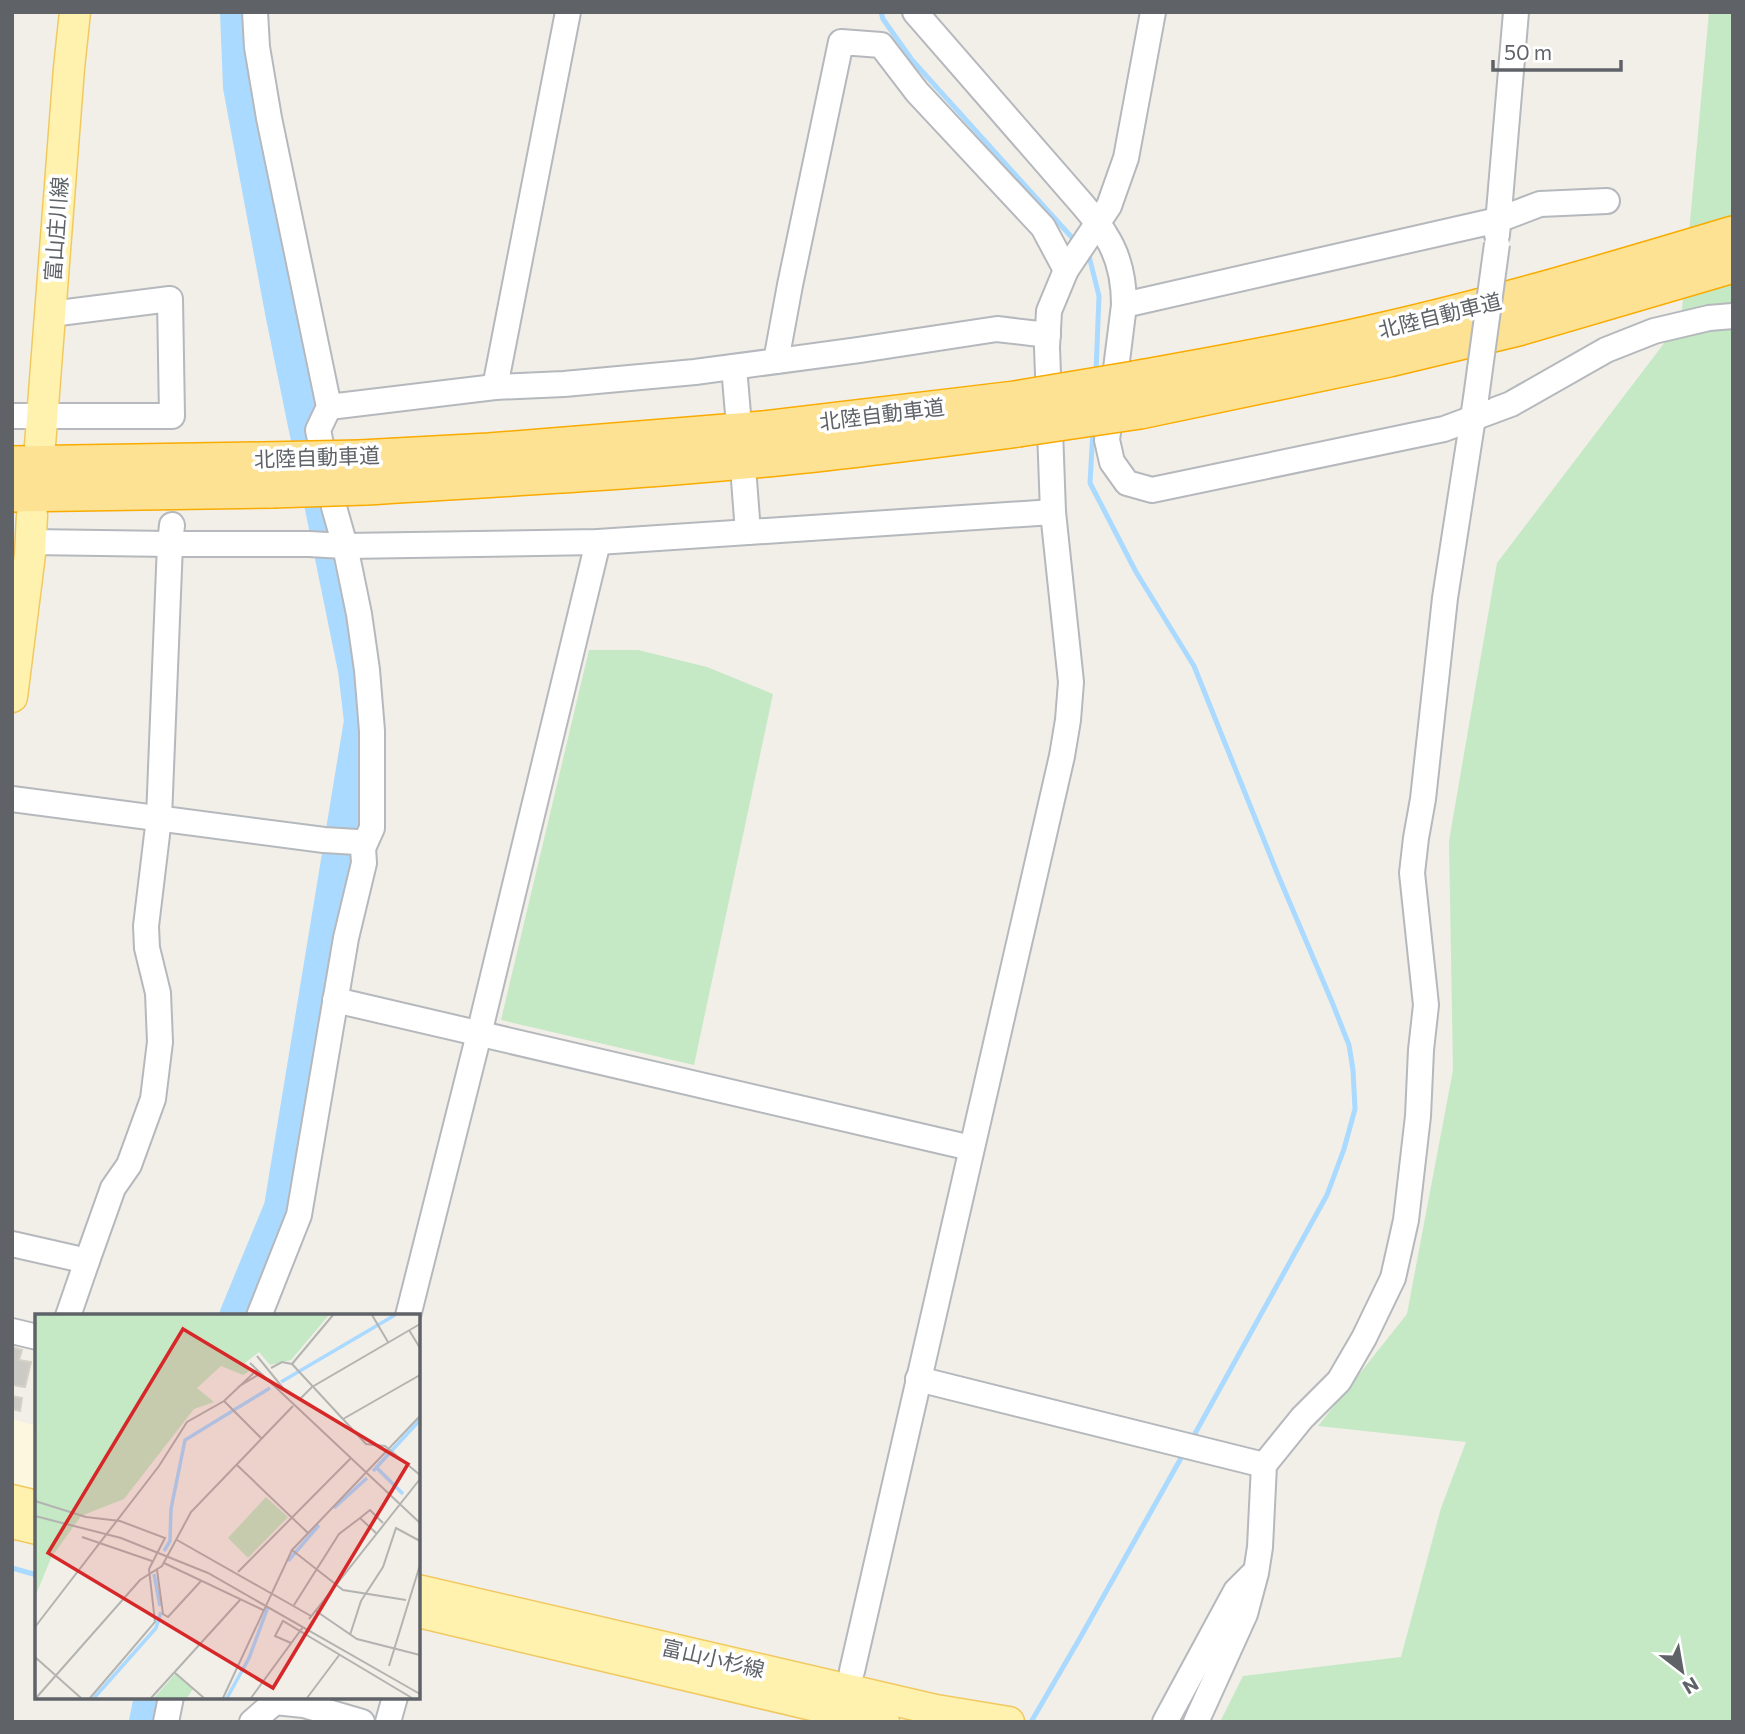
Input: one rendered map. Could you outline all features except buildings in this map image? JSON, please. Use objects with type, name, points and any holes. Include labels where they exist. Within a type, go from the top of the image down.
[{"type":"highway","name":"北陸自動車道","points":[[1138,395],[1256,357],[1381,331],[1505,300],[1733,234]]},
{"type":"highway","name":"北陸自動車道","points":[[26,455],[268,475],[632,470],[901,444],[1017,414],[1389,359],[1505,331],[1733,265]]},
{"type":"highway","name":"北陸自動車道","points":[[25,517],[268,475]]},
{"type":"main road","name":"富山庄川線","points":[[26,455],[43,416],[75,12]]},
{"type":"main road","points":[[12,697],[25,517]]},
{"type":"main road","points":[[12,1500],[35,1506]]},
{"type":"main road","points":[[12,1523],[35,1529]]},
{"type":"main road","name":"富山小杉線","points":[[420,1590],[936,1710],[1009,1722]]},
{"type":"main road","name":"富山小杉線","points":[[420,1612],[884,1722]]},
{"type":"street","points":[[255,12],[257,47],[269,118],[329,407],[318,430],[359,614],[372,731],[372,828],[360,845],[364,863],[346,938],[299,1215],[260,1314]]},
{"type":"street","points":[[495,387],[568,12]]},
{"type":"street","points":[[915,12],[1075,194],[1093,229],[1107,237],[1113,250],[1124,286],[1124,305],[1107,440],[1112,462],[1127,482],[1152,489],[1444,429],[1474,408],[1511,404],[1605,350],[1654,331],[1709,318],[1733,316]]},
{"type":"street","points":[[852,1671],[1069,720],[1071,682],[1054,512],[1049,311],[1066,270],[1109,206],[1126,158],[1153,12]]},
{"type":"street","points":[[1196,1722],[1245,1614],[1256,1573],[1264,1465],[1302,1418],[1339,1381],[1364,1338],[1393,1278],[1406,1220],[1418,1116],[1426,1005],[1412,873],[1423,799],[1445,598],[1497,232],[1516,12]]},
{"type":"street","points":[[776,361],[841,42],[881,45],[917,92],[1043,228],[1066,270]]},
{"type":"street","points":[[1124,305],[1497,232],[1540,205],[1607,201]]},
{"type":"street","points":[[51,314],[170,299],[174,444]]},
{"type":"street","points":[[329,407],[495,387],[564,384],[695,372],[997,329],[1048,335]]},
{"type":"street","points":[[734,367],[738,414]]},
{"type":"street","points":[[12,416],[172,416]]},
{"type":"street","points":[[744,480],[748,532]]},
{"type":"street","points":[[25,517],[171,535],[342,545],[598,542],[1054,512]]},
{"type":"street","points":[[69,1314],[113,1188],[129,1165],[153,1099],[160,1042],[158,993],[147,948],[146,926],[159,818],[171,535]]},
{"type":"street","points":[[409,1314],[598,542]]},
{"type":"street","points":[[12,799],[360,845]]},
{"type":"street","points":[[335,1000],[971,1148]]},
{"type":"street","points":[[12,1244],[87,1261]]},
{"type":"street","points":[[12,1331],[35,1337]]},
{"type":"street","points":[[918,1379],[1264,1465]]},
{"type":"street","points":[[1165,1722],[1236,1591],[1256,1573]]},
{"type":"street","points":[[166,1722],[171,1699]]},
{"type":"street","points":[[388,1722],[394,1699]]},
{"type":"street","points":[[252,1722],[275,1702],[304,1705],[362,1722]]},
{"type":"shaded area","points":[[12,1419],[35,1425],[35,1489],[12,1484]]},
{"type":"green space","points":[[1709,12],[1733,12],[1733,1722],[1220,1722],[1243,1676],[1401,1657],[1441,1508],[1466,1442],[1318,1426],[1407,1314],[1453,1070],[1449,841],[1497,563],[1681,321]]},
{"type":"green space","points":[[589,650],[638,650],[707,667],[773,694],[694,1065],[501,1020]]},
{"type":"waterway","points":[[236,12],[239,87],[281,312],[354,670],[360,721],[280,1207],[236,1314]]},
{"type":"waterway","points":[[881,12],[883,19],[912,60],[1076,242]]},
{"type":"waterway","points":[[1087,254],[1099,296],[1096,372]]},
{"type":"waterway","points":[[1093,430],[1090,483],[1136,572],[1194,666],[1349,1045],[1353,1070],[1355,1109],[1327,1195],[1192,1439]]},
{"type":"waterway","points":[[1031,1722],[1185,1451]]},
{"type":"waterway","points":[[12,1568],[35,1574]]},
{"type":"waterway","points":[[145,1722],[150,1699]]}]
